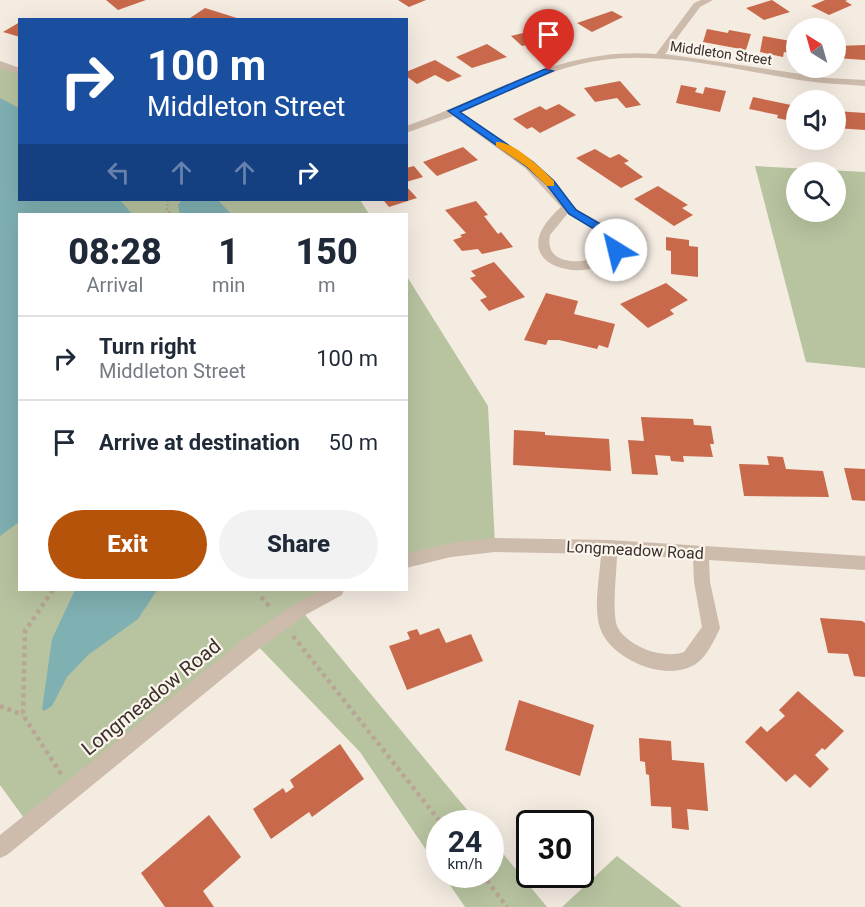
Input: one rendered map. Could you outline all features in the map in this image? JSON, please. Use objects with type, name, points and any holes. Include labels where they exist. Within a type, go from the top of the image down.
[{"type":"street","points":[[658,57],[697,5],[708,0]]},
{"type":"street","name":"Middleton Street","points":[[408,129],[567,64],[618,56],[677,58],[832,83],[865,83]]},
{"type":"street","points":[[0,64],[18,71]]},
{"type":"street","points":[[453,111],[530,164],[550,183],[573,212],[597,225],[615,242],[616,250],[610,259],[588,267],[575,267],[556,261],[545,251],[543,239],[547,231],[568,207]]},
{"type":"street","name":"Longmeadow Road","points":[[408,561],[451,550],[495,545],[609,547],[865,563]]},
{"type":"street","points":[[609,547],[608,628],[620,644],[649,659],[669,664],[690,658],[711,627],[702,582],[701,552]]},
{"type":"street","name":"Longmeadow Road","points":[[0,848],[282,622],[334,591]]},
{"type":"path","points":[[52,591],[25,631],[23,715],[72,789]]},
{"type":"path","points":[[261,597],[431,810]]},
{"type":"path","points":[[0,706],[23,715]]},
{"type":"path","points":[[493,888],[507,907]]},
{"type":"green space","points":[[0,64],[18,72],[18,201],[361,201],[368,213],[18,213],[18,591],[334,591],[301,610],[467,810],[426,810],[426,850],[360,752],[254,642],[29,825],[0,785]]},
{"type":"green space","points":[[755,166],[786,168],[786,222],[846,222],[846,171],[865,172],[865,368],[806,362]]},
{"type":"green space","points":[[408,278],[488,406],[495,545],[408,561]]},
{"type":"green space","points":[[504,855],[516,869],[516,888],[531,888],[547,907],[465,907],[452,888],[504,888]]},
{"type":"green space","points":[[617,856],[682,907],[562,907],[582,888],[594,888],[594,877]]},
{"type":"water","points":[[0,98],[18,107],[18,201],[121,201],[131,213],[18,213],[18,523],[0,536]]},
{"type":"water","points":[[181,201],[219,201],[230,213],[180,213],[178,205]]},
{"type":"water","points":[[75,591],[156,591],[138,619],[88,655],[67,677],[52,706],[44,711],[42,709],[52,639]]},
{"type":"building","points":[[106,0],[146,0],[118,10]]},
{"type":"building","points":[[398,0],[426,0],[409,7]]},
{"type":"building","points":[[772,0],[790,12],[764,20],[746,8]]},
{"type":"building","points":[[825,0],[848,0],[845,1],[852,5],[829,15],[811,6]]},
{"type":"building","points":[[205,8],[237,18],[190,18]]},
{"type":"building","points":[[612,11],[623,17],[592,32],[577,23]]},
{"type":"building","points":[[18,23],[18,36],[3,32]]},
{"type":"building","points":[[543,28],[548,33],[554,31],[564,40],[543,45],[540,42],[522,46],[511,36]]},
{"type":"building","points":[[707,29],[751,34],[746,50],[703,42]]},
{"type":"building","points":[[763,36],[786,40],[786,52],[784,52],[783,57],[760,52]]},
{"type":"building","points":[[487,44],[507,57],[472,68],[456,57]]},
{"type":"building","points":[[865,45],[865,60],[846,59],[846,46]]},
{"type":"building","points":[[435,60],[462,76],[448,82],[435,75],[417,84],[408,77],[408,71]]},
{"type":"building","points":[[620,81],[641,105],[626,108],[617,98],[595,102],[584,88]]},
{"type":"building","points":[[681,85],[697,88],[695,92],[703,94],[705,87],[726,91],[720,112],[676,103]]},
{"type":"building","points":[[753,97],[786,104],[786,120],[777,118],[778,115],[749,109]]},
{"type":"building","points":[[559,104],[576,115],[540,133],[532,127],[527,129],[513,119],[540,106],[546,110]]},
{"type":"building","points":[[846,112],[865,113],[865,130],[846,129]]},
{"type":"building","points":[[463,147],[478,160],[437,176],[423,162]]},
{"type":"building","points":[[595,149],[610,158],[619,154],[629,161],[624,163],[643,177],[621,188],[576,158]]},
{"type":"building","points":[[414,166],[423,177],[408,181],[408,168]]},
{"type":"building","points":[[658,186],[688,205],[682,208],[693,215],[674,226],[634,199]]},
{"type":"building","points":[[408,188],[417,198],[408,201]]},
{"type":"building","points":[[384,201],[408,201],[389,207]]},
{"type":"building","points":[[476,201],[488,215],[484,216],[498,234],[501,232],[513,247],[482,254],[478,249],[462,251],[453,240],[466,233],[445,210]]},
{"type":"building","points":[[666,237],[689,240],[689,246],[698,247],[698,277],[671,274],[671,251],[666,250]]},
{"type":"building","points":[[494,262],[525,297],[489,311],[480,300],[487,297],[470,278],[476,276],[471,271]]},
{"type":"building","points":[[666,283],[688,300],[670,310],[674,314],[648,328],[620,304]]},
{"type":"building","points":[[546,293],[578,301],[574,314],[615,324],[608,348],[599,345],[597,349],[559,340],[548,340],[546,345],[524,340]]},
{"type":"building","points":[[641,417],[693,419],[694,425],[711,426],[714,444],[710,444],[713,457],[683,456],[684,462],[671,461],[670,456],[655,455],[658,475],[632,474],[628,440],[644,441]]},
{"type":"building","points":[[514,430],[545,432],[545,435],[609,439],[611,471],[513,465]]},
{"type":"building","points":[[767,456],[783,457],[786,469],[823,471],[829,497],[744,496],[739,464],[769,465]]},
{"type":"building","points":[[844,468],[865,469],[865,501],[852,500]]},
{"type":"building","points":[[820,618],[865,623],[865,677],[854,676],[848,654],[828,653]]},
{"type":"building","points":[[439,628],[446,643],[471,634],[483,661],[407,690],[389,646],[410,639],[407,632],[417,629],[420,635]]},
{"type":"building","points":[[798,691],[844,731],[825,750],[822,748],[815,755],[829,769],[810,788],[795,774],[786,782],[745,742],[761,726],[767,732],[785,716],[779,710]]},
{"type":"building","points":[[519,700],[594,725],[580,776],[505,750]]},
{"type":"building","points":[[639,738],[671,741],[672,760],[704,763],[708,811],[687,809],[689,830],[672,828],[671,807],[651,806],[649,775],[646,774],[645,762],[640,761]]},
{"type":"building","points":[[340,744],[364,779],[312,817],[309,812],[271,839],[253,809],[283,788],[286,793],[294,787],[290,780]]},
{"type":"building","points":[[209,815],[241,857],[203,891],[214,907],[165,907],[141,873]]},
{"type":"slow traffic","points":[[500,144],[530,164],[551,183]]},
{"type":"route","points":[[549,71],[453,111],[530,164],[550,183],[573,212],[608,233],[615,242],[616,250]]}]
